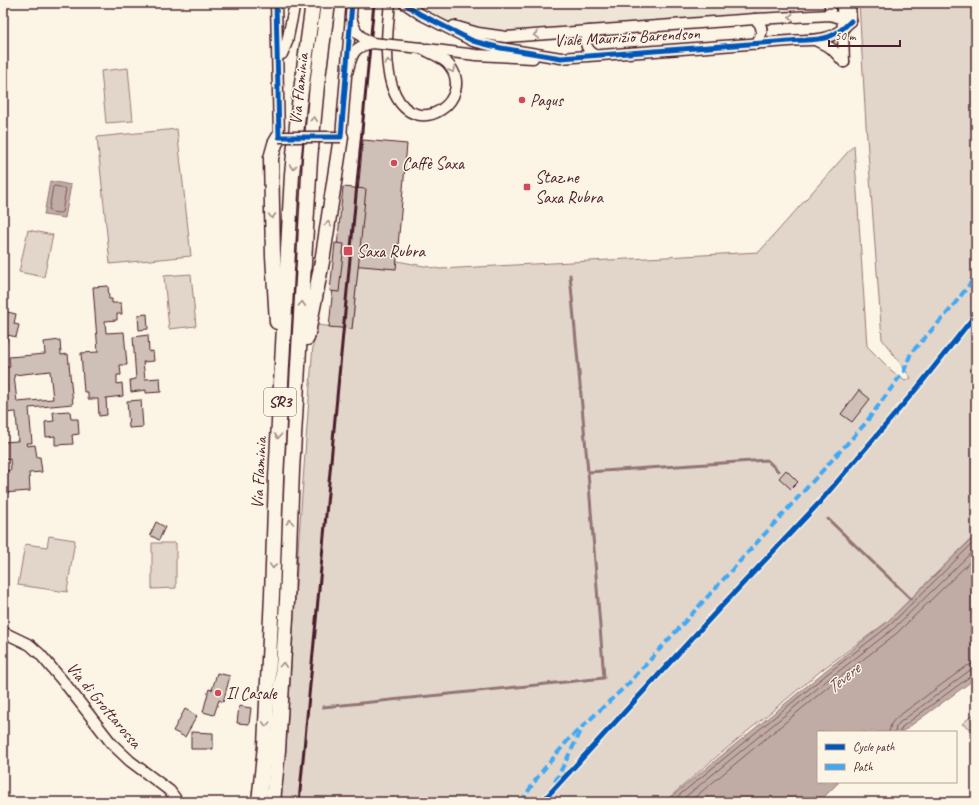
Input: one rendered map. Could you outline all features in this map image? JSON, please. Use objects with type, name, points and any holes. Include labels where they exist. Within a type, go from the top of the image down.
[{"type":"highway","name":"Via Flaminia","points":[[259,802],[265,746],[292,174],[299,105],[313,3]]},
{"type":"highway","name":"Via Flaminia","points":[[273,802],[278,750],[287,601],[292,470],[310,159],[317,85],[328,3]]},
{"type":"highway","points":[[279,137],[273,152],[271,170],[273,256],[282,371]]},
{"type":"highway","points":[[298,385],[322,262],[341,137]]},
{"type":"street","points":[[276,3],[279,137],[341,137],[352,3]]},
{"type":"street","points":[[278,56],[282,54],[287,42],[295,3]]},
{"type":"street","points":[[390,3],[387,58],[392,85],[398,98],[406,108],[416,114],[424,116],[436,114],[443,109],[453,96],[455,82],[453,71],[448,63],[421,48]]},
{"type":"street","name":"Viale Maurizio Barendson","points":[[404,3],[420,14],[432,19],[471,32],[496,37],[830,15],[847,20]]},
{"type":"street","points":[[830,3],[830,15]]},
{"type":"street","points":[[842,3],[847,20]]},
{"type":"street","points":[[815,40],[831,48],[844,62],[842,32],[847,20],[850,3]]},
{"type":"street","points":[[351,17],[356,33],[372,43]]},
{"type":"street","name":"Viale Maurizio Barendson","points":[[432,19],[459,35],[481,44],[561,58],[798,40],[815,40],[833,36],[842,32]]},
{"type":"street","points":[[755,19],[760,24],[762,29],[761,36],[756,44]]},
{"type":"street","points":[[590,31],[586,37],[586,45],[589,52],[595,55]]},
{"type":"street","points":[[347,73],[352,56],[356,50],[361,46],[372,43],[491,56],[561,58]]},
{"type":"street","name":"Via di Grottarossa","points":[[3,632],[30,645],[40,654],[112,744],[130,761],[170,791],[178,802]]},
{"type":"shaded area","points":[[417,3],[817,3],[799,9],[503,32],[448,21]]},
{"type":"shaded area","points":[[859,3],[976,3],[976,534],[887,622],[823,669],[664,802],[279,802],[286,749],[313,344],[317,325],[352,329],[358,265],[397,261],[440,269],[759,252],[854,145],[867,346],[892,371],[905,381],[911,378],[882,339],[866,125]]},
{"type":"shaded area","points":[[128,68],[133,121],[106,123],[101,71]]},
{"type":"shaded area","points":[[177,129],[191,256],[110,264],[97,137]]},
{"type":"shaded area","points":[[28,230],[53,235],[44,277],[19,272]]},
{"type":"shaded area","points":[[191,274],[196,326],[169,329],[164,276]]},
{"type":"shaded area","points":[[49,536],[75,540],[67,592],[18,585],[25,544],[47,547]]},
{"type":"shaded area","points":[[152,543],[176,543],[176,588],[152,589]]},
{"type":"shaded area","points":[[976,712],[976,732],[962,724]]},
{"type":"water","points":[[50,181],[71,185],[65,218],[44,215]]},
{"type":"water","name":"Tevere","points":[[976,535],[976,677],[972,681],[903,731],[817,731],[817,783],[838,783],[819,802],[665,802],[825,671],[887,622]]},
{"type":"building","points":[[363,140],[407,144],[396,269],[351,265]]},
{"type":"building","points":[[343,187],[366,189],[352,329],[329,327]]},
{"type":"building","points":[[335,243],[344,244],[339,292],[330,291]]},
{"type":"building","points":[[108,286],[109,299],[112,299],[112,303],[121,303],[122,314],[117,314],[117,320],[105,321],[106,333],[124,332],[127,365],[120,365],[121,375],[117,375],[117,384],[122,383],[123,396],[106,398],[107,415],[99,416],[98,399],[88,399],[88,392],[84,392],[81,353],[98,352],[93,287]]},
{"type":"building","points":[[3,311],[16,314],[14,324],[19,325],[16,337],[8,335],[5,348],[3,348]]},
{"type":"building","points":[[147,314],[148,329],[139,330],[138,315]]},
{"type":"building","points":[[148,335],[149,352],[153,351],[154,361],[143,362],[145,379],[160,378],[161,392],[146,393],[146,390],[131,392],[130,380],[136,379],[133,337]]},
{"type":"building","points":[[60,340],[61,355],[68,354],[73,404],[29,408],[32,443],[26,443],[27,446],[35,445],[37,457],[40,457],[42,472],[29,473],[30,491],[3,493],[3,471],[11,470],[10,459],[3,460],[3,442],[18,441],[16,412],[3,413],[3,367],[10,367],[9,357],[45,354],[44,342]],"holes":[[[50,371],[53,399],[17,402],[14,375]]]},
{"type":"building","points":[[859,390],[870,399],[852,422],[841,414]]},
{"type":"building","points":[[141,400],[143,427],[129,428],[127,401]]},
{"type":"building","points":[[70,411],[71,419],[78,419],[79,434],[72,435],[73,444],[55,445],[55,436],[46,437],[45,422],[54,421],[53,412]]},
{"type":"building","points":[[786,470],[798,482],[791,489],[779,478]]},
{"type":"building","points":[[156,522],[165,527],[159,540],[150,535]]},
{"type":"building","points":[[217,673],[230,676],[223,702],[219,700],[214,715],[203,712],[209,689],[212,690]]},
{"type":"building","points":[[239,706],[251,708],[249,724],[237,723]]},
{"type":"building","points":[[185,709],[197,716],[185,737],[173,731]]},
{"type":"building","points":[[191,732],[213,733],[213,749],[191,749]]},
{"type":"waterway","points":[[570,275],[588,472],[767,460],[778,471]]},
{"type":"waterway","points":[[323,707],[604,678],[588,472]]},
{"type":"waterway","points":[[828,519],[911,599]]},
{"type":"railway","points":[[299,802],[374,3]]},
{"type":"marked path","points":[[521,802],[539,775],[569,739],[628,684],[864,425],[904,371],[911,353],[949,311],[976,276]]},
{"type":"marked path","points":[[555,782],[581,731]]},
{"type":"cycle path","points":[[276,3],[279,137],[341,137],[352,3]]},
{"type":"cycle path","points":[[404,3],[420,14],[473,41],[501,48],[561,58],[816,40],[836,33],[851,21]]},
{"type":"cycle path","points":[[542,802],[718,610],[819,503],[918,387],[976,314]]},
{"type":"place","name":"Pagus","points":[[522,100]]},
{"type":"place","name":"Caffè Saxa","points":[[394,163]]},
{"type":"place","name":"Staz.ne Saxa Rubra","points":[[527,187]]},
{"type":"place","name":"Saxa Rubra","points":[[348,251]]},
{"type":"place","name":"Il Casale","points":[[218,693]]}]
